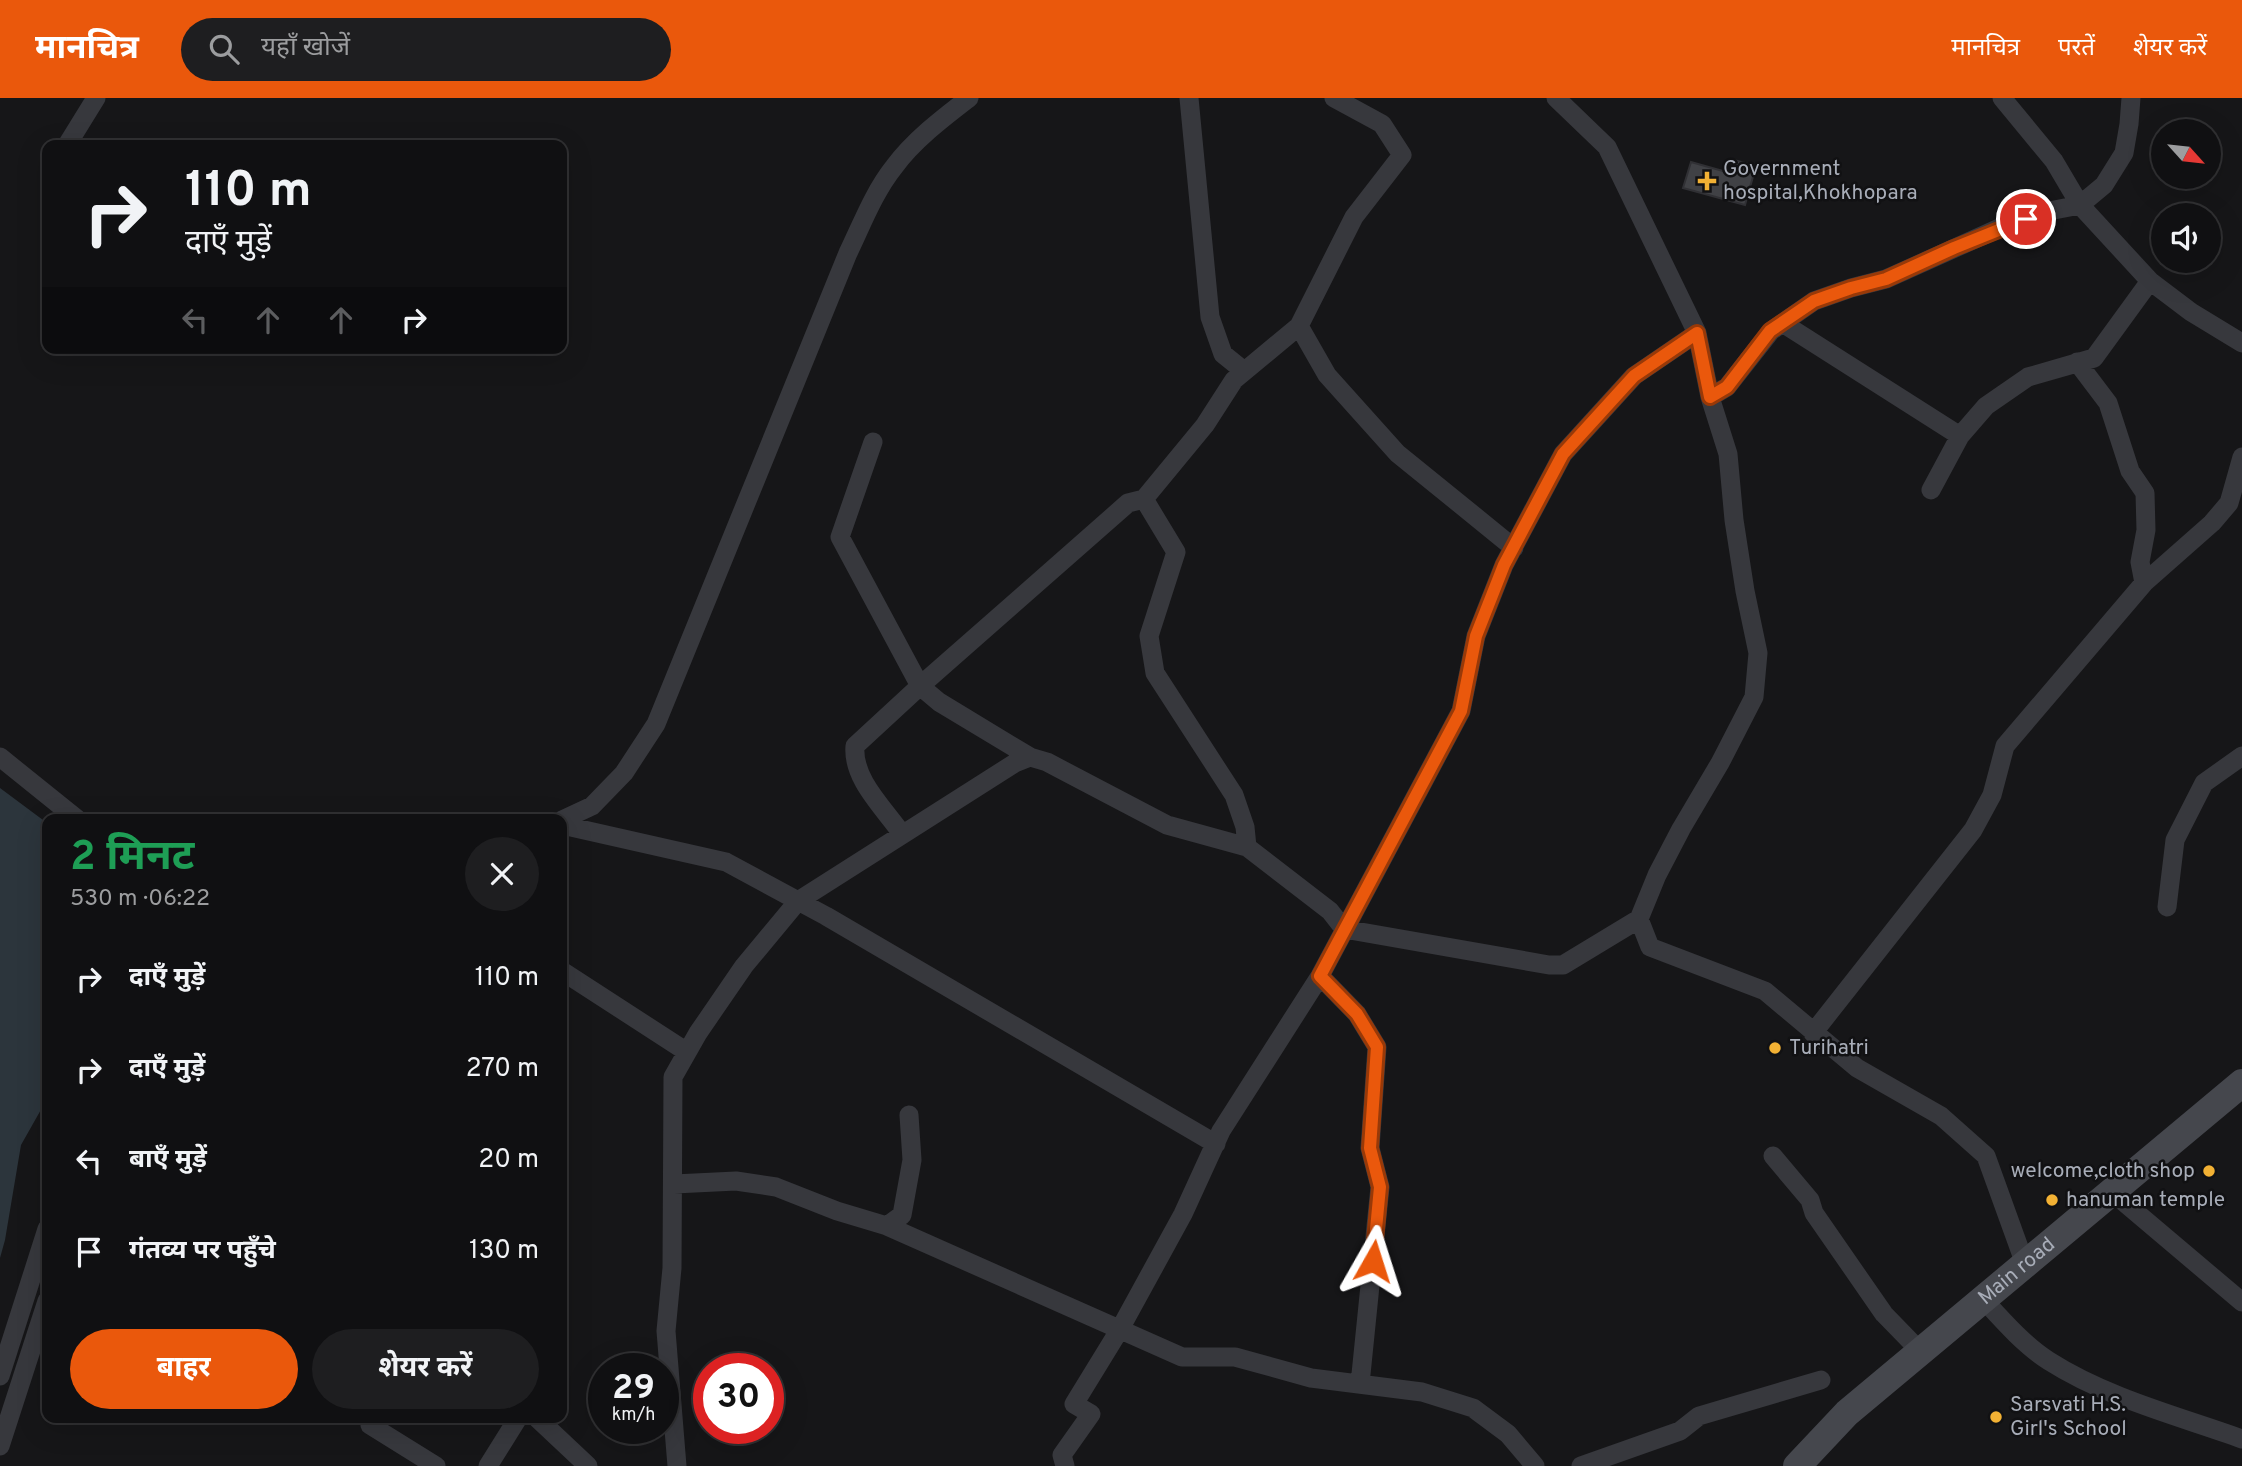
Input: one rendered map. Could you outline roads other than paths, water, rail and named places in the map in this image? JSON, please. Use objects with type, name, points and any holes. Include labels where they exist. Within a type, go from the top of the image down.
[{"type":"street","points":[[70,140],[96,98]]},
{"type":"street","points":[[567,820],[592,806],[624,773],[656,724],[848,253],[872,203],[894,166],[939,121],[969,98]]},
{"type":"street","points":[[1189,98],[1210,317],[1223,354],[1244,371]]},
{"type":"street","points":[[902,834],[860,776],[854,758],[855,746],[919,686],[1128,503],[1144,499],[1205,425],[1234,380],[1299,326],[1353,217],[1402,155],[1381,124],[1334,98]]},
{"type":"street","points":[[873,442],[841,537],[919,686],[939,702],[1030,757],[1070,773],[1167,825],[1247,848],[1329,911],[1344,929],[1549,965],[1563,965],[1639,919],[1663,863],[1754,697],[1758,653],[1736,532],[1728,454],[1710,397],[1697,333],[1607,148],[1556,98]]},
{"type":"street","points":[[2002,98],[2054,161],[2080,205],[2150,281],[2191,312],[2242,343]]},
{"type":"street","points":[[1710,397],[1727,387],[1770,331],[1784,324],[1814,301],[1886,279],[2004,226],[2049,211],[2080,205],[2104,185],[2124,153],[2130,124],[2131,98]]},
{"type":"street","points":[[1931,490],[1960,436],[1986,406],[2028,377],[2094,358],[2150,281]]},
{"type":"street","points":[[1784,324],[1960,436]]},
{"type":"street","points":[[1299,326],[1326,375],[1397,453],[1514,548]]},
{"type":"street","points":[[1065,1466],[1062,1455],[1091,1414],[1074,1405],[1121,1329],[1183,1214],[1221,1131],[1320,976],[1461,711],[1476,636],[1504,565],[1563,454],[1634,376],[1697,333]]},
{"type":"street","points":[[2077,362],[2108,403],[2130,471],[2145,493],[2146,530],[2140,562],[2144,583]]},
{"type":"street","points":[[1813,1033],[1972,830],[1992,795],[2005,746],[2144,583],[2212,523],[2229,503],[2242,457]]},
{"type":"street","points":[[1144,499],[1176,552],[1149,636],[1155,673],[1234,795],[1245,827],[1247,848]]},
{"type":"street","points":[[2167,906],[2175,840],[2204,783],[2242,756]]},
{"type":"street","points":[[0,757],[71,814]]},
{"type":"street","points":[[677,1466],[666,1332],[672,1268],[673,1077],[744,966],[798,901],[1015,763],[1030,757]]},
{"type":"street","points":[[567,824],[726,862],[798,901],[1216,1144]]},
{"type":"street","points":[[1639,919],[1650,947],[1765,991],[1857,1069],[1941,1116],[1986,1156],[2025,1264]]},
{"type":"street","points":[[567,974],[687,1052]]},
{"type":"street","points":[[1320,976],[1357,1014],[1377,1047],[1370,1148],[1380,1187],[1360,1384]]},
{"type":"street","name":"Main road","points":[[1797,1466],[1847,1413],[2241,1085]]},
{"type":"street","points":[[887,1226],[902,1215],[912,1160],[909,1115]]},
{"type":"street","points":[[1773,1156],[1810,1200],[1814,1213],[1884,1314],[1920,1351]]},
{"type":"street","points":[[674,1184],[736,1181],[776,1187],[837,1211],[887,1226],[1182,1357],[1235,1357],[1311,1378],[1422,1392],[1473,1408],[1508,1434],[1535,1466]]},
{"type":"street","points":[[2112,1192],[2242,1302]]},
{"type":"street","points":[[0,1376],[42,1245]]},
{"type":"street","points":[[1983,1299],[2008,1327],[2049,1361],[2122,1398],[2242,1439]]},
{"type":"street","points":[[0,1446],[42,1316]]},
{"type":"street","points":[[1581,1466],[1680,1431],[1699,1416],[1821,1380]]},
{"type":"street","points":[[488,1466],[515,1423]]},
{"type":"street","points":[[542,1423],[588,1466]]},
{"type":"street","points":[[370,1425],[436,1466]]},
{"type":"place","name":"Government hospital,Khokhopara","points":[[1707,181]]},
{"type":"place","name":"Turihatri","points":[[1775,1048]]},
{"type":"place","name":"welcome,cloth shop","points":[[2209,1171]]},
{"type":"place","name":"hanuman temple","points":[[2052,1200]]},
{"type":"place","name":"Sarsvati H.S. Girl's School","points":[[1996,1417]]}]
